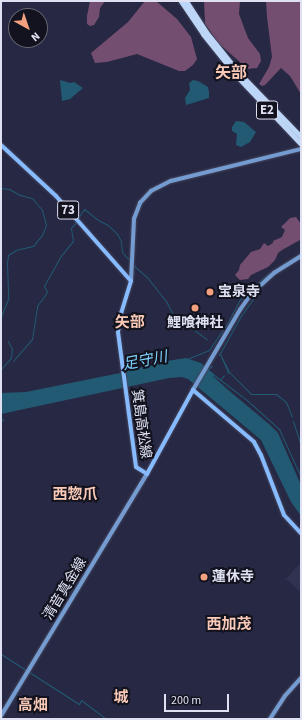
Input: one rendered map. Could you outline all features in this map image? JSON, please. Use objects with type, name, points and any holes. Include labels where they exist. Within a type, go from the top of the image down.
[{"type":"highway","name":"E2","points":[[181,1],[203,34],[236,73],[301,144]]},
{"type":"highway","name":"E2","points":[[186,1],[206,32],[236,73],[301,138]]},
{"type":"main road","name":"73","points":[[1,145],[56,196],[131,281]]},
{"type":"main road","points":[[131,281],[134,219],[140,203],[151,191],[167,182],[301,149]]},
{"type":"main road","points":[[301,256],[274,273],[254,291],[243,305],[194,388],[254,442],[261,455],[284,515],[301,533]]},
{"type":"main road","name":"箕島高松線","points":[[131,281],[119,322],[119,339],[135,464],[138,469],[147,474],[194,388]]},
{"type":"main road","name":"清音真金線","points":[[1,716],[147,474]]},
{"type":"main road","points":[[270,719],[285,696],[301,678]]},
{"type":"shaded area","points":[[90,1],[105,1],[100,8],[99,17],[94,25],[90,26],[87,24],[87,16]]},
{"type":"shaded area","points":[[145,1],[156,1],[177,19],[191,37],[197,59],[193,65],[185,71],[179,71],[137,54],[107,62],[95,63],[91,53],[128,22]]},
{"type":"shaded area","points":[[204,1],[240,1],[239,14],[248,38],[260,54],[261,61],[257,68],[248,69],[218,43],[205,24]]},
{"type":"shaded area","points":[[266,1],[301,1],[301,94],[290,76],[281,68],[265,85],[262,86],[259,84],[269,67],[272,57]]},
{"type":"shaded area","points":[[60,80],[70,83],[74,82],[83,88],[70,99],[62,101]]},
{"type":"shaded area","points":[[193,80],[198,81],[208,87],[209,98],[186,105],[185,98],[190,90],[189,83]]},
{"type":"shaded area","points":[[236,121],[244,122],[256,132],[250,142],[241,147],[236,145],[237,134],[232,131],[232,127]]},
{"type":"shaded area","points":[[296,217],[301,224],[300,240],[278,253],[275,260],[268,267],[251,275],[248,279],[240,280],[235,275],[239,270],[240,265],[251,252],[260,249],[264,243],[268,246],[273,243],[273,241],[282,237],[285,230],[281,227],[290,218]]},
{"type":"shaded area","points":[[186,358],[201,363],[215,375],[213,376],[227,389],[278,433],[301,485],[301,516],[291,502],[261,440],[188,379],[182,377],[169,378],[1,414],[1,393],[26,392],[125,372],[160,362]]},
{"type":"shaded area","points":[[301,562],[301,592],[286,579]]},
{"type":"waterway","points":[[1,188],[9,189],[20,195],[32,198],[42,210],[46,225],[42,235],[33,246],[16,250],[8,255],[8,299],[1,316]]},
{"type":"waterway","points":[[78,218],[84,209],[98,220],[108,225],[117,234],[121,241],[122,252],[130,261]]},
{"type":"waterway","points":[[13,361],[32,339],[37,306],[47,292],[44,286],[60,257],[73,241],[71,228],[76,222]]},
{"type":"waterway","points":[[133,265],[147,277],[167,303],[177,323],[181,326],[186,324],[207,339]]},
{"type":"waterway","points":[[187,359],[209,350],[229,320],[240,299],[270,272]]},
{"type":"waterway","points":[[219,355],[241,316],[258,292]]},
{"type":"waterway","points":[[1,369],[11,358],[12,349],[8,341]]},
{"type":"waterway","points":[[220,354],[228,372],[227,373]]},
{"type":"waterway","points":[[222,358],[229,372],[251,394],[276,394],[286,402],[292,417]]},
{"type":"waterway","points":[[208,369],[212,366]]},
{"type":"waterway","points":[[214,375],[248,401],[279,429],[301,477]]},
{"type":"waterway","points":[[220,380],[224,375]]},
{"type":"waterway","points":[[293,421],[301,445]]},
{"type":"waterway","points":[[1,654],[79,704],[81,700],[106,719]]},
{"type":"place","name":"宝泉寺","points":[[210,292]]},
{"type":"place","name":"鯉喰神社","points":[[195,308]]},
{"type":"place","name":"蓮休寺","points":[[204,577]]},
{"type":"district","name":"矢部","points":[[231,73]]},
{"type":"district","name":"矢部","points":[[130,323]]},
{"type":"district","name":"西惣爪","points":[[75,495]]},
{"type":"district","name":"西加茂","points":[[229,625]]},
{"type":"district","name":"城","points":[[121,698]]},
{"type":"district","name":"高畑","points":[[33,706]]},
{"type":"water label","name":"足守川","points":[[145,361]]}]
